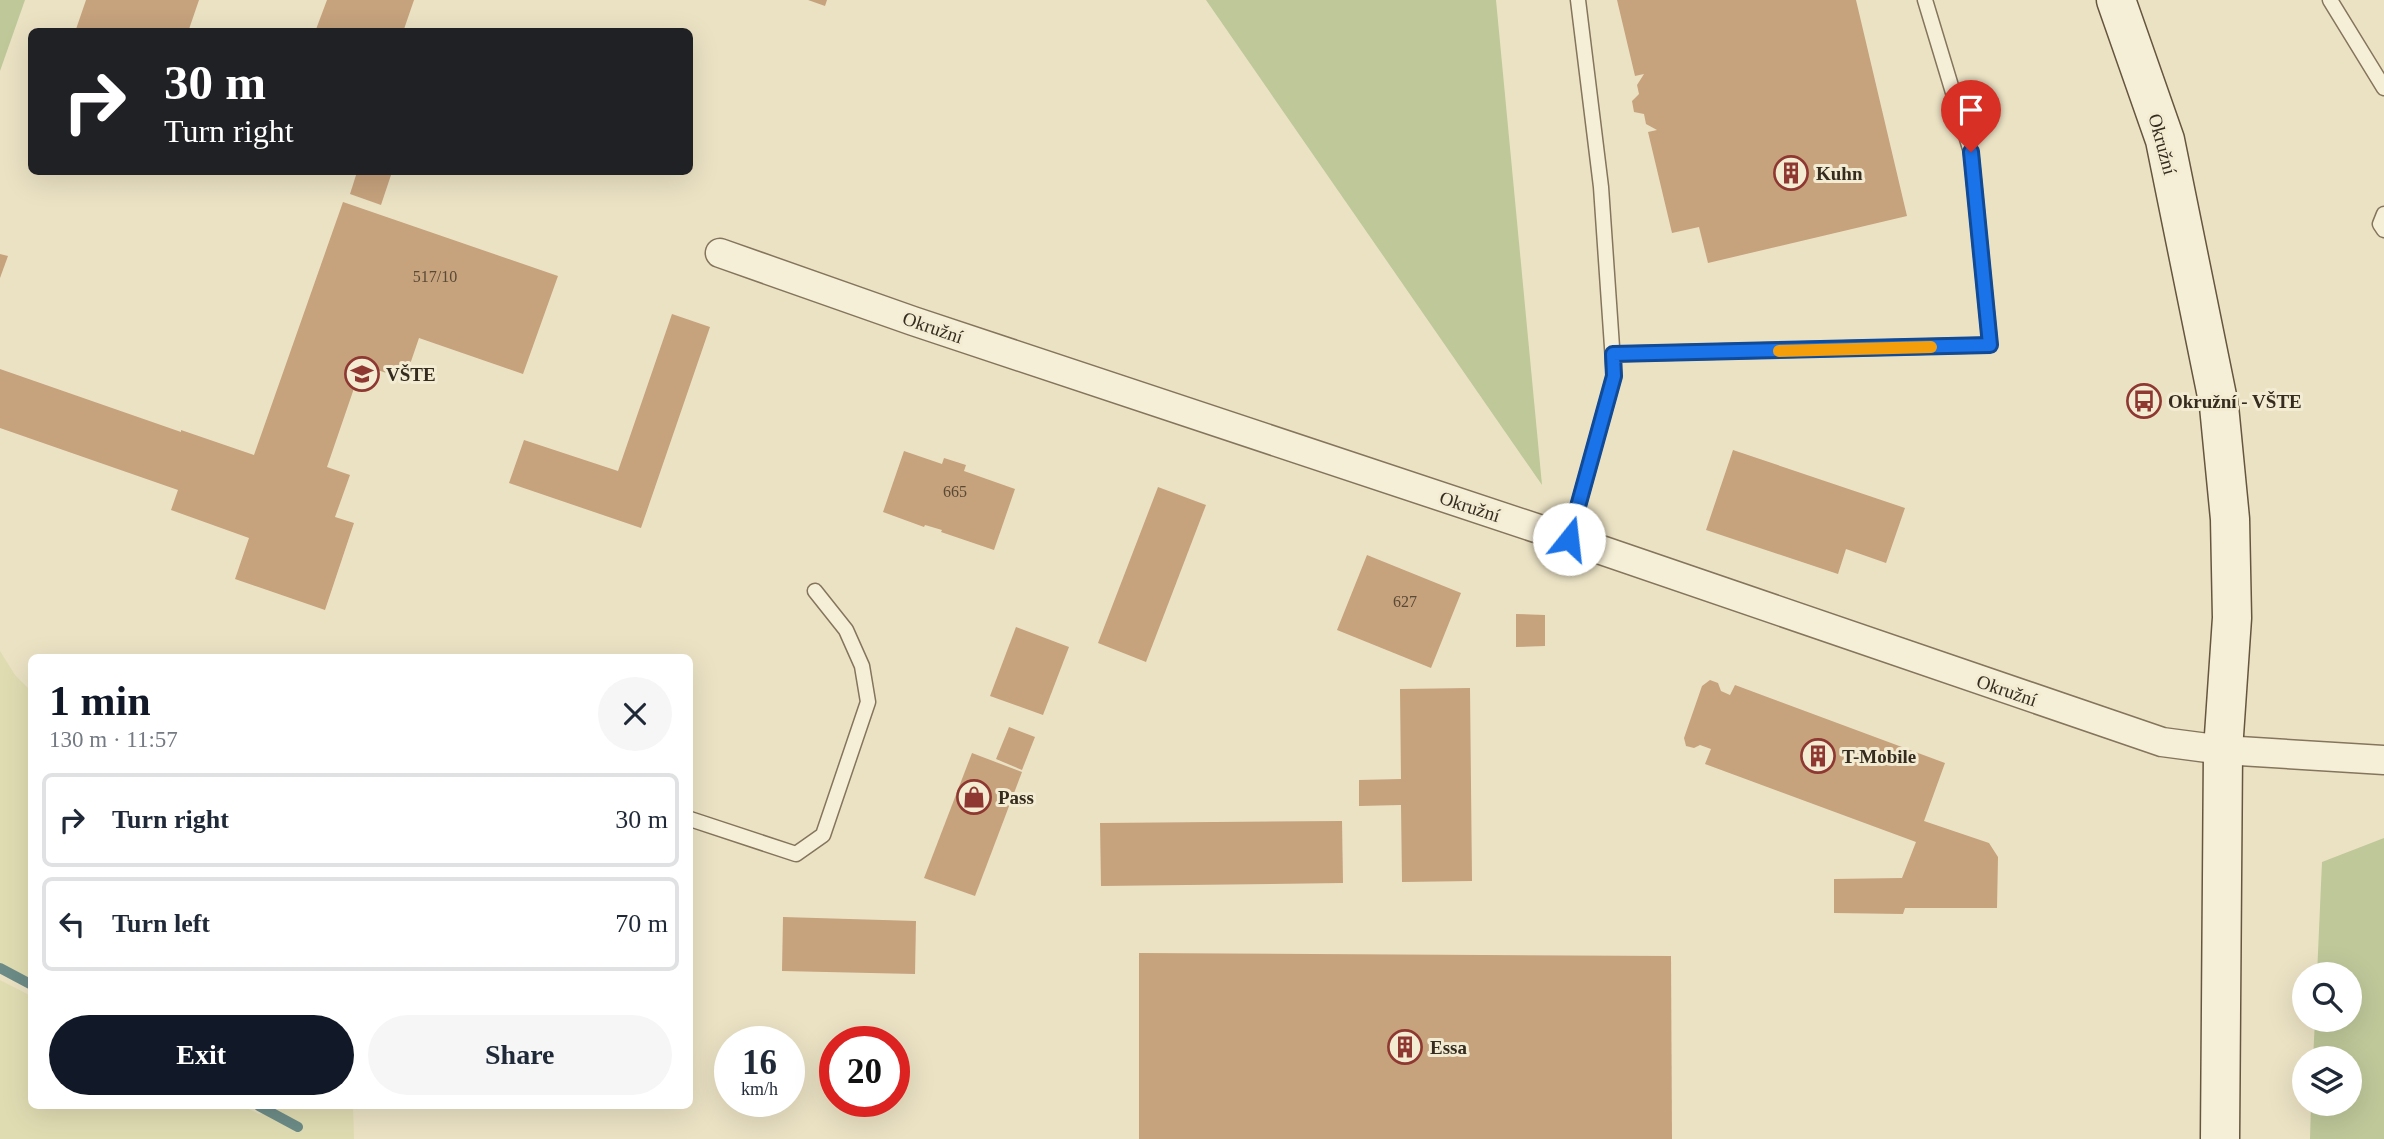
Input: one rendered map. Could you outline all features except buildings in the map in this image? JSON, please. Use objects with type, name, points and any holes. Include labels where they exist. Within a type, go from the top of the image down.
[{"type":"main road","name":"Okružní","points":[[2116,0],[2165,141],[2219,407],[2230,519],[2232,618],[2223,750],[2220,1139]]},
{"type":"street","name":"Okružní","points":[[720,253],[913,321],[1569,539],[2162,742],[2223,750]]},
{"type":"street","points":[[2223,750],[2384,760]]},
{"type":"lane","points":[[1569,539],[1614,376],[1601,187],[1578,0]]},
{"type":"lane","points":[[1613,354],[1990,345],[1971,152],[1925,0]]},
{"type":"lane","points":[[2330,0],[2384,88]]},
{"type":"lane","points":[[2384,214],[2380,224],[2384,230]]},
{"type":"lane","points":[[693,820],[796,854],[823,835],[868,702],[862,666],[846,630],[815,591]]},
{"type":"shaded area","points":[[0,651],[15,675],[28,688],[28,978],[0,964]]},
{"type":"shaded area","points":[[0,980],[28,994],[28,1109],[249,1109],[259,1114],[279,1111],[276,1109],[353,1109],[354,1139],[0,1139]]},
{"type":"green space","points":[[0,0],[25,0],[0,71]]},
{"type":"green space","points":[[1206,0],[1496,0],[1542,485]]},
{"type":"green space","points":[[2384,838],[2384,1139],[2310,1139],[2311,1116],[2362,1116],[2362,1046],[2314,1046],[2314,1032],[2362,1032],[2362,962],[2318,962],[2322,862]]},
{"type":"waterway","points":[[0,968],[28,983]]},
{"type":"waterway","points":[[265,1109],[298,1127]]},
{"type":"slow traffic","points":[[1779,351],[1931,347]]},
{"type":"place","name":"Kuhn","points":[[1791,173]]},
{"type":"place","name":"VŠTE","points":[[362,374]]},
{"type":"place","name":"Okružní - VŠTE","points":[[2144,401]]},
{"type":"place","name":"T-Mobile","points":[[1818,756]]},
{"type":"place","name":"Pass","points":[[974,797]]},
{"type":"place","name":"Essa","points":[[1405,1047]]},
{"type":"route","points":[[1569,539],[1614,376],[1613,354],[1990,345],[1971,152]]}]
